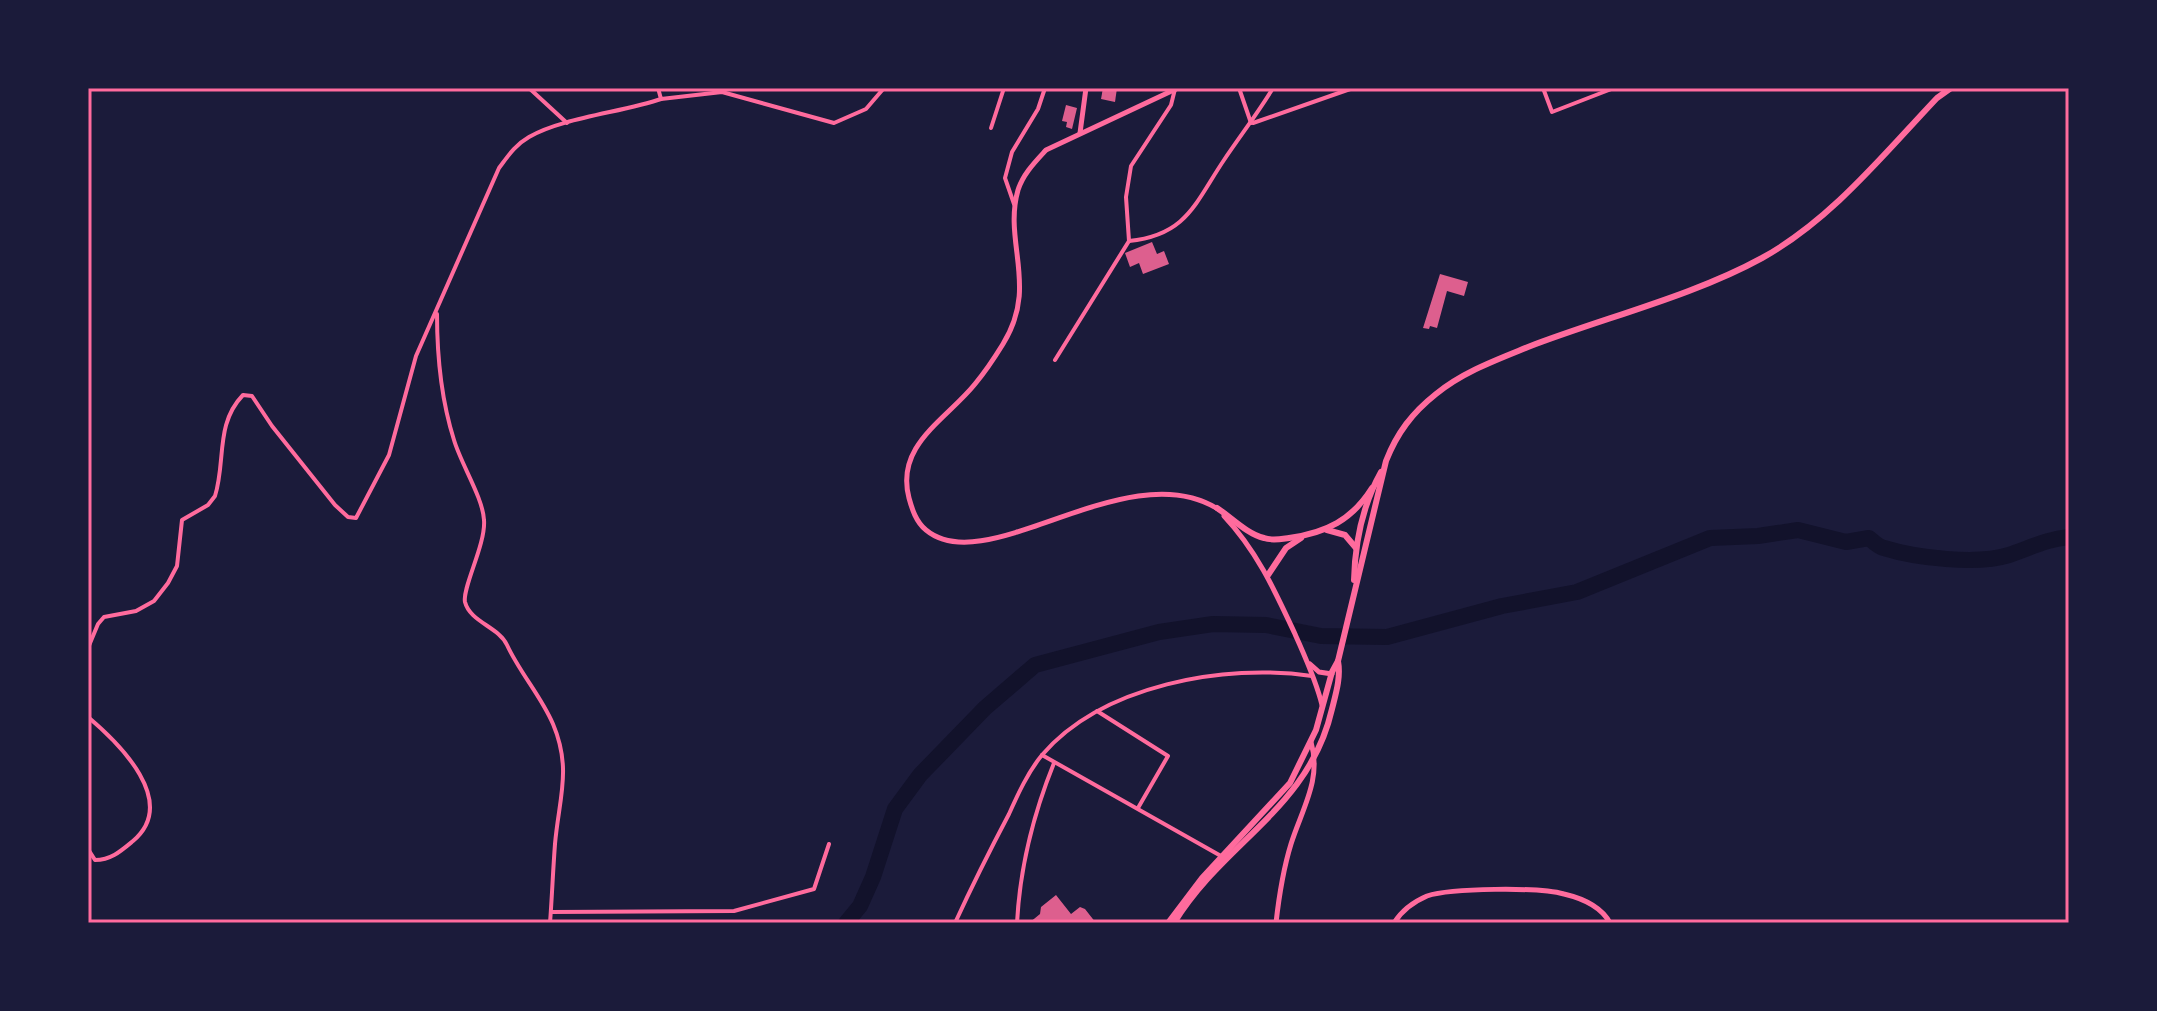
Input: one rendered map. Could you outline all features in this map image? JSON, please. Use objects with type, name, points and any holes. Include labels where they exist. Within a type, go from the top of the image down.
[{"type":"main road","points":[[1080,133],[1086,88]]},
{"type":"main road","points":[[1176,89],[1046,150],[1030,166],[1019,187],[1015,207],[1021,272],[1020,296],[1013,325],[976,384],[914,450],[908,463],[906,485],[916,518],[936,537],[967,542],[1036,526],[1131,495],[1176,494],[1217,508],[1263,538],[1304,536],[1327,530],[1353,513],[1372,488],[1396,436],[1436,393],[1473,369],[1697,286],[1760,259],[1824,215],[1937,98],[1951,88]]},
{"type":"main road","points":[[1171,923],[1189,892],[1290,783],[1311,742],[1338,661],[1386,461]]},
{"type":"main road","points":[[1354,596],[1355,547],[1372,488]]},
{"type":"main road","points":[[1217,508],[1268,575],[1313,676],[1323,709]]},
{"type":"main road","points":[[1327,530],[1345,535],[1355,547],[1360,571]]},
{"type":"main road","points":[[1268,575],[1286,548],[1304,536]]},
{"type":"main road","points":[[1305,657],[1319,672],[1332,674]]},
{"type":"main road","points":[[1171,923],[1212,874],[1282,804],[1315,760],[1335,700],[1338,661]]},
{"type":"main road","points":[[1276,923],[1283,876],[1313,783],[1315,760],[1311,742]]},
{"type":"main road","points":[[1394,923],[1409,905],[1453,890],[1560,892],[1586,901],[1605,915],[1610,923]]},
{"type":"street","points":[[529,88],[567,123]]},
{"type":"street","points":[[658,88],[661,99]]},
{"type":"street","points":[[88,648],[104,617],[136,611],[154,601],[168,583],[177,566],[182,520],[208,505],[215,496],[224,428],[233,404],[243,395],[252,396],[258,402],[272,426],[335,505],[348,517],[356,518],[389,455],[416,356],[499,168],[512,150],[529,136],[661,99],[722,92],[834,123],[866,109],[884,88]]},
{"type":"street","points":[[991,128],[1004,88]]},
{"type":"street","points":[[1015,207],[1005,178],[1012,152],[1038,109],[1045,88]]},
{"type":"street","points":[[1239,88],[1251,123]]},
{"type":"street","points":[[1129,241],[1147,239],[1189,215],[1273,88]]},
{"type":"street","points":[[1251,123],[1353,88]]},
{"type":"street","points":[[1543,88],[1552,112],[1614,88]]},
{"type":"street","points":[[1055,360],[1129,241],[1126,197],[1131,166],[1171,105],[1176,89]]},
{"type":"street","points":[[437,313],[441,389],[454,439],[483,507],[485,522],[465,602],[471,612],[505,639],[518,668],[552,723],[564,757],[565,778],[555,843],[550,923]]},
{"type":"street","points":[[955,923],[1024,783],[1042,755],[1097,711],[1158,686],[1185,680],[1257,672],[1313,676]]},
{"type":"street","points":[[1097,711],[1168,756],[1138,808]]},
{"type":"street","points":[[88,717],[124,751],[145,784],[151,801],[150,818],[143,832],[119,852],[105,860],[95,860],[88,849]]},
{"type":"street","points":[[1042,755],[1221,856]]},
{"type":"street","points":[[1017,923],[1026,847],[1054,762]]},
{"type":"street","points":[[550,912],[734,911],[765,904],[814,889],[829,844]]},
{"type":"building","points":[[1103,88],[1117,88],[1115,102],[1101,99]]},
{"type":"building","points":[[1066,105],[1077,108],[1072,129],[1062,121]]},
{"type":"building","points":[[1152,242],[1157,254],[1164,251],[1169,264],[1143,274],[1139,263],[1130,267],[1125,253]]},
{"type":"building","points":[[1440,274],[1468,282],[1464,296],[1447,291],[1437,328],[1423,328]]},
{"type":"building","points":[[1056,895],[1071,914],[1080,907],[1096,923],[1029,923],[1040,914],[1041,907]]},
{"type":"waterway","points":[[846,923],[860,906],[873,877],[895,809],[920,775],[985,708],[1035,665],[1159,632],[1213,624],[1266,625],[1321,636],[1387,637],[1502,606],[1577,592],[1710,538],[1798,530],[1846,542],[1869,538],[1880,547],[1897,552],[1980,560],[2009,555],[2069,537]]}]
